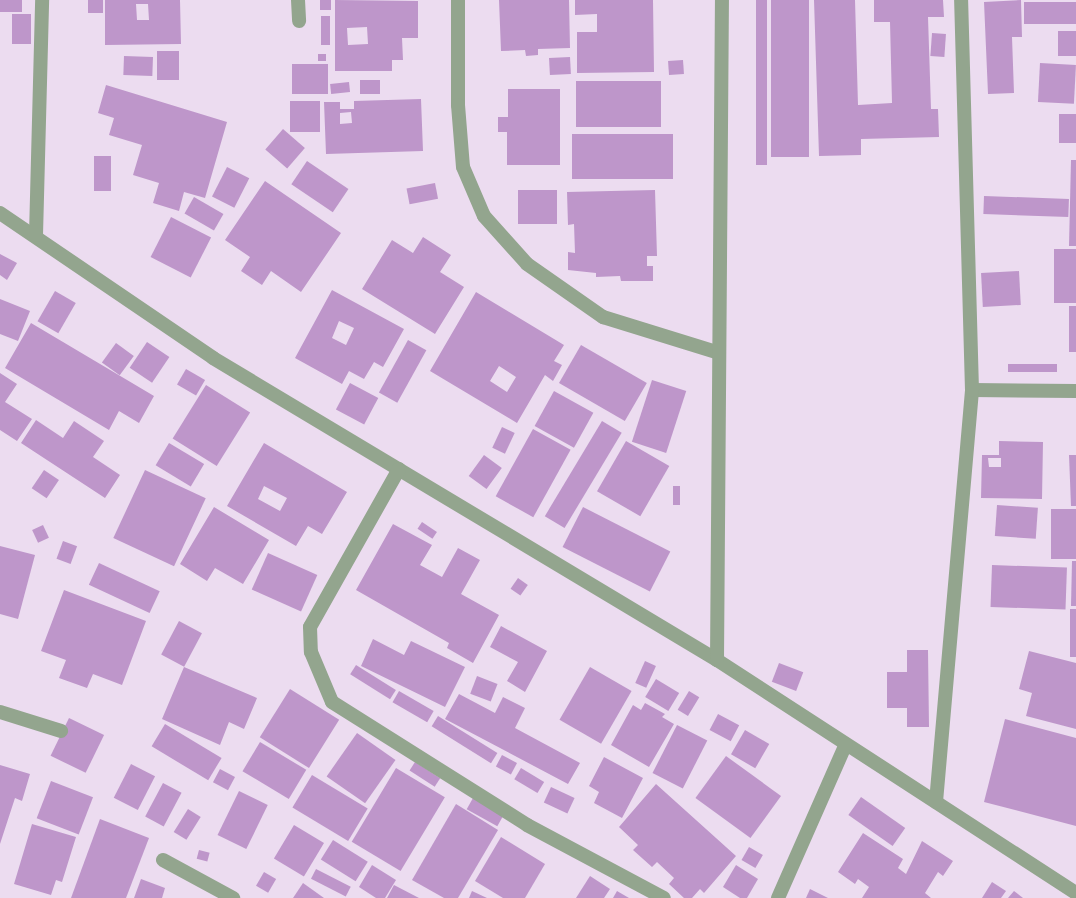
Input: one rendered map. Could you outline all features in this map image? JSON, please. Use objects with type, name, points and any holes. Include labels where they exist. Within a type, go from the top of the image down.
[{"type":"street","points":[[36,235],[42,0]]},
{"type":"street","points":[[298,0],[298,21]]},
{"type":"street","points":[[458,0],[458,104],[463,167],[484,216],[527,264],[604,318],[719,353]]},
{"type":"street","points":[[717,660],[722,0]]},
{"type":"street","points":[[936,802],[972,390],[962,0]]},
{"type":"street","points":[[0,213],[36,235],[213,358],[717,660],[1076,893]]},
{"type":"street","points":[[972,390],[1076,391]]},
{"type":"street","points":[[399,470],[310,627],[311,652],[332,702],[527,825],[664,898]]},
{"type":"street","points":[[0,712],[61,731]]},
{"type":"street","points":[[778,898],[846,744]]},
{"type":"street","points":[[163,860],[233,898]]},
{"type":"building","points":[[0,0],[22,0],[22,12],[0,12]]},
{"type":"building","points":[[88,0],[103,0],[103,13],[88,13]]},
{"type":"building","points":[[105,0],[180,0],[181,44],[105,45]],"holes":[[[136,4],[148,4],[149,20],[137,20]]]},
{"type":"building","points":[[320,0],[331,0],[331,10],[320,10]]},
{"type":"building","points":[[335,0],[418,1],[418,38],[402,38],[403,60],[392,60],[392,71],[335,71]],"holes":[[[367,27],[368,44],[348,45],[347,28]]]},
{"type":"building","points":[[499,0],[569,0],[570,48],[538,49],[538,55],[526,56],[525,50],[501,51]]},
{"type":"building","points":[[575,0],[653,0],[654,72],[577,73],[577,32],[597,32],[597,14],[575,15]]},
{"type":"building","points":[[756,0],[767,0],[767,165],[756,165]]},
{"type":"building","points":[[771,0],[809,0],[809,157],[771,157]]},
{"type":"building","points":[[814,0],[855,0],[858,105],[892,103],[890,22],[874,22],[874,0],[943,0],[944,17],[928,17],[931,109],[938,109],[939,137],[861,139],[861,155],[819,156]]},
{"type":"building","points":[[1021,0],[1022,37],[1012,37],[1014,93],[988,94],[984,2]]},
{"type":"building","points":[[1024,2],[1076,2],[1076,24],[1024,24]]},
{"type":"building","points":[[12,14],[31,14],[31,44],[12,44]]},
{"type":"building","points":[[321,16],[330,16],[330,45],[321,45]]},
{"type":"building","points":[[1058,31],[1076,31],[1076,56],[1058,56]]},
{"type":"building","points":[[932,33],[946,34],[944,57],[930,56]]},
{"type":"building","points":[[157,51],[179,51],[179,80],[157,80]]},
{"type":"building","points":[[318,54],[326,54],[326,61],[318,61]]},
{"type":"building","points":[[124,56],[153,57],[152,76],[123,75]]},
{"type":"building","points":[[570,57],[571,74],[550,75],[549,58]]},
{"type":"building","points":[[683,60],[684,74],[669,75],[668,61]]},
{"type":"building","points":[[1040,63],[1076,65],[1074,104],[1038,102]]},
{"type":"building","points":[[292,64],[328,64],[328,94],[292,94]]},
{"type":"building","points":[[360,80],[380,80],[380,94],[360,94]]},
{"type":"building","points":[[576,81],[661,81],[661,127],[576,127]]},
{"type":"building","points":[[349,82],[350,92],[331,94],[330,84]]},
{"type":"building","points":[[106,85],[227,122],[205,198],[184,192],[179,211],[153,203],[159,183],[133,175],[142,145],[109,135],[114,118],[98,113]]},
{"type":"building","points":[[508,89],[560,89],[560,165],[507,165],[507,132],[498,132],[498,117],[508,117]]},
{"type":"building","points":[[421,99],[423,151],[326,154],[324,102],[340,102],[340,109],[354,109],[354,101]],"holes":[[[351,112],[352,123],[340,124],[340,113]]]},
{"type":"building","points":[[290,101],[320,101],[320,132],[290,132]]},
{"type":"building","points":[[1059,114],[1076,114],[1076,143],[1059,143]]},
{"type":"building","points":[[283,129],[305,148],[287,168],[265,149]]},
{"type":"building","points":[[572,134],[673,134],[673,179],[572,179]]},
{"type":"building","points":[[94,156],[111,156],[111,191],[94,191]]},
{"type":"building","points":[[1071,160],[1076,160],[1076,246],[1069,246]]},
{"type":"building","points":[[307,161],[348,189],[333,212],[291,184]]},
{"type":"building","points":[[227,167],[249,178],[234,208],[212,196]]},
{"type":"building","points":[[265,181],[341,233],[301,292],[271,271],[262,285],[241,271],[250,257],[225,240]]},
{"type":"building","points":[[435,183],[438,199],[410,204],[407,189]]},
{"type":"building","points":[[518,190],[557,190],[557,224],[518,224]]},
{"type":"building","points":[[655,190],[657,256],[647,256],[647,266],[653,266],[653,281],[621,281],[620,276],[596,277],[596,273],[568,270],[568,252],[575,253],[574,224],[568,225],[567,192]]},
{"type":"building","points":[[984,196],[1069,199],[1068,217],[983,214]]},
{"type":"building","points":[[194,197],[223,214],[214,230],[184,213]]},
{"type":"building","points":[[171,217],[211,237],[191,278],[151,257]]},
{"type":"building","points":[[423,237],[451,255],[440,272],[464,287],[435,334],[362,289],[392,240],[413,253]]},
{"type":"building","points":[[1054,249],[1076,249],[1076,303],[1054,303]]},
{"type":"building","points":[[0,254],[17,263],[7,280],[0,275]]},
{"type":"building","points":[[1019,271],[1021,305],[983,307],[981,273]]},
{"type":"building","points":[[332,290],[404,329],[383,367],[374,362],[364,379],[349,371],[342,384],[295,358]],"holes":[[[339,321],[354,328],[346,345],[332,338]]]},
{"type":"building","points":[[55,291],[76,303],[58,333],[38,321]]},
{"type":"building","points":[[476,292],[564,345],[554,361],[562,365],[553,381],[545,375],[517,423],[430,371]],"holes":[[[499,366],[516,377],[507,392],[490,381]]]},
{"type":"building","points":[[0,299],[30,311],[18,341],[0,334]]},
{"type":"building","points":[[1069,306],[1076,306],[1076,352],[1069,352]]},
{"type":"building","points":[[31,323],[154,396],[139,423],[119,411],[109,430],[5,368]]},
{"type":"building","points":[[408,340],[426,350],[397,403],[379,392]]},
{"type":"building","points":[[147,342],[169,357],[152,383],[130,368]]},
{"type":"building","points":[[116,343],[134,356],[120,375],[102,362]]},
{"type":"building","points":[[581,345],[647,383],[625,421],[559,383]]},
{"type":"building","points":[[1008,364],[1057,364],[1057,372],[1008,372]]},
{"type":"building","points":[[186,369],[205,380],[196,396],[177,385]]},
{"type":"building","points":[[0,373],[17,384],[5,402],[32,419],[17,441],[0,430]]},
{"type":"building","points":[[652,380],[686,391],[666,453],[632,442]]},
{"type":"building","points":[[350,383],[378,398],[364,425],[336,409]]},
{"type":"building","points":[[206,385],[250,413],[217,466],[173,438]]},
{"type":"building","points":[[554,391],[593,413],[574,448],[535,426]]},
{"type":"building","points":[[36,420],[63,438],[74,421],[104,441],[93,457],[120,475],[105,498],[21,443]]},
{"type":"building","points":[[602,421],[622,433],[565,528],[545,516]]},
{"type":"building","points":[[502,427],[515,433],[505,454],[492,448]]},
{"type":"building","points":[[533,429],[571,450],[533,517],[496,496]]},
{"type":"building","points":[[626,441],[669,466],[640,516],[597,491]]},
{"type":"building","points":[[999,441],[1043,442],[1042,499],[981,498],[982,455],[999,455]],"holes":[[[988,458],[1001,458],[1001,467],[989,467]]]},
{"type":"building","points":[[169,443],[204,464],[191,486],[156,465]]},
{"type":"building","points":[[264,443],[347,492],[322,534],[308,526],[296,546],[227,506]],"holes":[[[264,486],[287,498],[280,511],[258,499]]]},
{"type":"building","points":[[484,455],[502,468],[487,489],[469,476]]},
{"type":"building","points":[[1069,455],[1076,455],[1076,506],[1071,506]]},
{"type":"building","points":[[44,470],[59,480],[47,498],[32,488]]},
{"type":"building","points":[[145,470],[206,498],[174,566],[113,538]]},
{"type":"building","points":[[673,486],[680,486],[680,505],[673,505]]},
{"type":"building","points":[[997,505],[1038,508],[1036,539],[995,536]]},
{"type":"building","points":[[214,507],[269,540],[243,584],[215,568],[207,581],[180,564]]},
{"type":"building","points":[[583,507],[670,551],[650,592],[563,547]]},
{"type":"building","points":[[1051,509],[1076,509],[1076,559],[1051,559]]},
{"type":"building","points":[[422,522],[437,532],[432,539],[418,529]]},
{"type":"building","points":[[393,524],[432,545],[420,565],[442,577],[458,548],[480,560],[461,594],[499,615],[473,663],[447,648],[449,643],[356,590]]},
{"type":"building","points":[[43,525],[49,538],[38,543],[32,530]]},
{"type":"building","points":[[63,541],[77,546],[71,564],[57,559]]},
{"type":"building","points":[[0,546],[35,555],[18,619],[0,614]]},
{"type":"building","points":[[268,553],[317,575],[301,612],[252,590]]},
{"type":"building","points":[[1072,561],[1076,561],[1076,606],[1071,606]]},
{"type":"building","points":[[99,563],[160,591],[150,613],[89,585]]},
{"type":"building","points":[[992,565],[1067,568],[1065,610],[991,607]]},
{"type":"building","points":[[518,578],[528,585],[520,596],[511,589]]},
{"type":"building","points":[[64,590],[146,621],[122,685],[93,674],[87,688],[59,678],[66,660],[41,651]]},
{"type":"building","points":[[1070,609],[1076,609],[1076,657],[1070,657]]},
{"type":"building","points":[[179,621],[202,633],[184,667],[161,655]]},
{"type":"building","points":[[501,626],[547,651],[525,692],[507,681],[518,662],[490,647]]},
{"type":"building","points":[[373,639],[404,655],[411,641],[465,667],[445,707],[361,666]]},
{"type":"building","points":[[907,650],[928,650],[929,727],[907,727],[907,708],[887,708],[887,672],[907,672]]},
{"type":"building","points":[[1029,651],[1076,663],[1076,729],[1026,716],[1032,693],[1019,689]]},
{"type":"building","points":[[645,661],[656,666],[646,688],[635,683]]},
{"type":"building","points":[[779,663],[803,672],[796,691],[772,682]]},
{"type":"building","points":[[356,665],[396,690],[390,699],[350,674]]},
{"type":"building","points":[[184,667],[257,698],[244,729],[229,722],[220,745],[162,719]]},
{"type":"building","points":[[590,667],[632,691],[601,744],[560,720]]},
{"type":"building","points":[[477,676],[498,684],[491,702],[470,694]]},
{"type":"building","points":[[656,679],[679,693],[668,711],[645,697]]},
{"type":"building","points":[[290,689],[339,720],[309,768],[260,737]]},
{"type":"building","points":[[399,691],[434,711],[427,722],[392,702]]},
{"type":"building","points":[[689,691],[699,697],[688,716],[678,710]]},
{"type":"building","points":[[459,694],[495,713],[503,697],[525,708],[515,728],[580,763],[568,784],[445,719]]},
{"type":"building","points":[[645,703],[665,714],[662,717],[674,724],[649,767],[611,745],[633,705],[641,710]]},
{"type":"building","points":[[718,714],[739,725],[731,741],[710,730]]},
{"type":"building","points":[[438,716],[497,753],[491,763],[432,726]]},
{"type":"building","points":[[69,718],[104,735],[86,773],[51,756]]},
{"type":"building","points":[[1005,719],[1076,738],[1076,826],[984,802]]},
{"type":"building","points":[[165,724],[222,758],[208,780],[152,746]]},
{"type":"building","points":[[677,725],[707,740],[683,789],[652,773]]},
{"type":"building","points":[[745,730],[769,744],[755,768],[731,754]]},
{"type":"building","points":[[357,733],[396,760],[365,803],[327,776]]},
{"type":"building","points":[[260,742],[306,770],[289,799],[242,771]]},
{"type":"building","points":[[502,755],[517,763],[511,774],[496,766]]},
{"type":"building","points":[[726,756],[781,796],[750,838],[695,798]]},
{"type":"building","points":[[604,757],[643,778],[622,818],[594,803],[599,792],[589,786]]},
{"type":"building","points":[[415,762],[440,778],[435,787],[410,770]]},
{"type":"building","points":[[131,764],[155,776],[138,810],[114,798]]},
{"type":"building","points":[[0,765],[30,774],[22,801],[15,798],[0,844]]},
{"type":"building","points":[[396,768],[445,797],[401,871],[352,842]]},
{"type":"building","points":[[521,768],[544,782],[537,793],[514,779]]},
{"type":"building","points":[[220,769],[235,777],[228,790],[213,782]]},
{"type":"building","points":[[312,775],[368,808],[348,841],[292,808]]},
{"type":"building","points":[[51,781],[93,797],[79,834],[37,818]]},
{"type":"building","points":[[163,783],[182,793],[164,826],[145,817]]},
{"type":"building","points":[[656,784],[736,856],[704,893],[700,889],[692,898],[684,898],[669,884],[674,878],[657,862],[652,867],[633,850],[638,845],[619,827]]},
{"type":"building","points":[[551,787],[575,798],[567,813],[544,802]]},
{"type":"building","points":[[239,791],[268,805],[246,849],[218,835]]},
{"type":"building","points":[[861,797],[905,828],[893,846],[848,815]]},
{"type":"building","points":[[473,798],[504,815],[497,826],[467,809]]},
{"type":"building","points":[[456,804],[498,830],[458,898],[444,898],[412,880]]},
{"type":"building","points":[[188,809],[201,817],[186,840],[174,832]]},
{"type":"building","points":[[100,819],[149,838],[126,898],[71,898]]},
{"type":"building","points":[[32,824],[76,837],[62,882],[56,880],[51,895],[14,884]]},
{"type":"building","points":[[294,825],[324,843],[304,876],[274,858]]},
{"type":"building","points":[[863,833],[903,859],[898,868],[906,874],[922,841],[953,861],[943,876],[938,872],[925,893],[931,898],[862,898],[869,887],[858,879],[855,884],[838,872]]},
{"type":"building","points":[[501,837],[545,864],[525,898],[503,898],[475,881]]},
{"type":"building","points":[[333,840],[368,862],[356,881],[321,860]]},
{"type":"building","points":[[749,847],[763,855],[755,868],[742,860]]},
{"type":"building","points":[[199,850],[210,853],[207,862],[197,859]]},
{"type":"building","points":[[372,865],[396,880],[385,898],[376,898],[359,887]]},
{"type":"building","points":[[736,865],[758,879],[747,898],[740,898],[723,887]]},
{"type":"building","points":[[316,869],[351,887],[346,897],[311,879]]},
{"type":"building","points":[[264,872],[276,879],[268,893],[256,886]]},
{"type":"building","points":[[590,876],[610,889],[604,898],[576,898]]},
{"type":"building","points":[[141,879],[165,888],[162,898],[134,898]]},
{"type":"building","points":[[992,882],[1006,891],[1001,898],[982,898]]},
{"type":"building","points":[[303,883],[324,898],[293,898]]},
{"type":"building","points":[[394,885],[419,898],[387,898]]},
{"type":"building","points":[[810,889],[828,898],[806,898]]},
{"type":"building","points":[[472,891],[487,898],[469,898]]},
{"type":"building","points":[[617,891],[629,898],[613,898]]},
{"type":"building","points":[[1014,891],[1023,898],[1008,898]]}]
